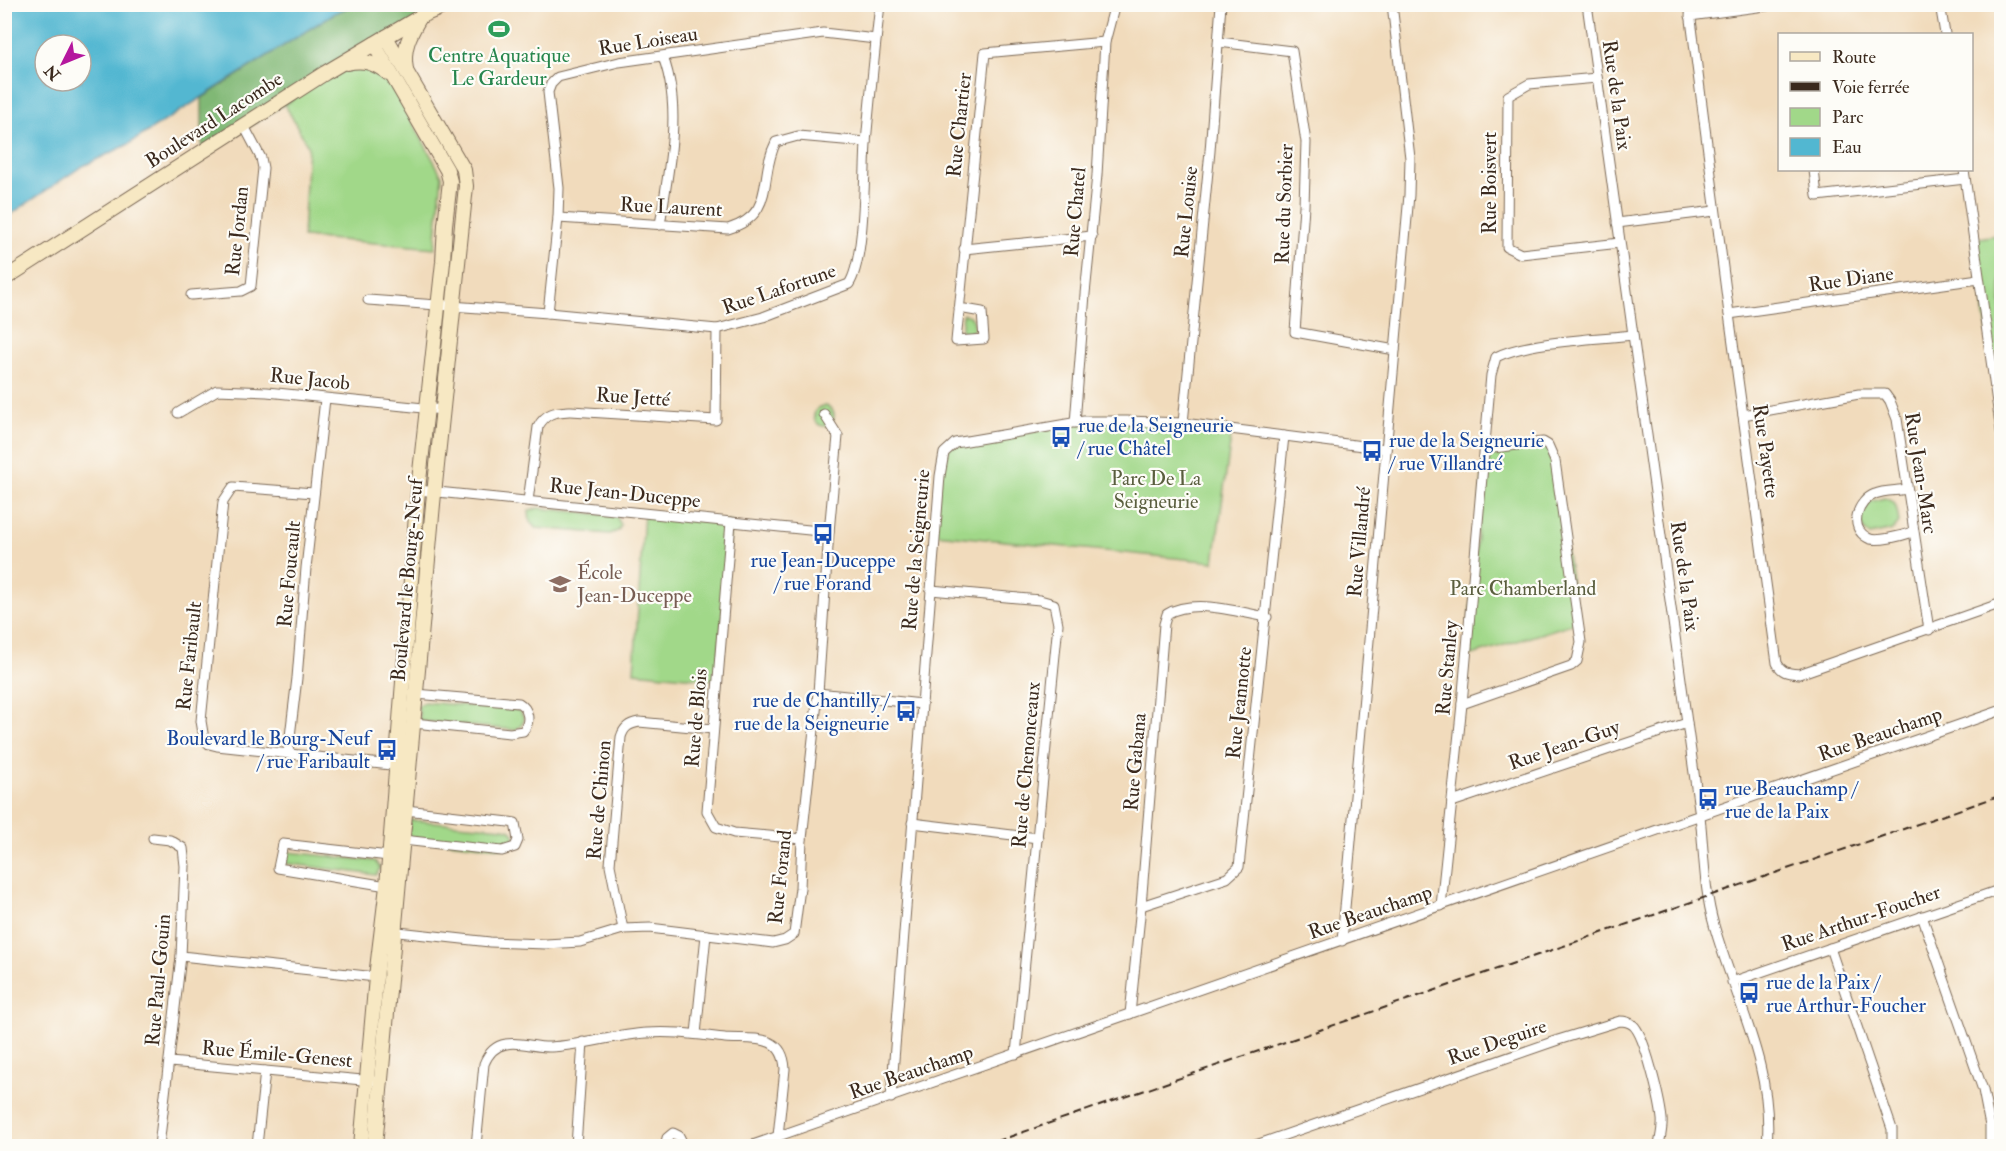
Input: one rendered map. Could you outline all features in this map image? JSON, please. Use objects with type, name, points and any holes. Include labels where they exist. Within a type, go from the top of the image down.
[{"type":"street","name":"Boulevard Lacombe","points":[[4,279],[339,64],[421,17],[450,4]]},
{"type":"street","name":"Rue Lafortune","points":[[368,300],[454,305],[717,329],[764,317],[849,284],[855,276],[860,249],[866,142],[880,4]]},
{"type":"street","name":"Rue Chatel","points":[[1075,423],[1092,236],[1105,42],[1115,4]]},
{"type":"street","name":"Rue Louise","points":[[1184,423],[1210,151],[1221,4]]},
{"type":"street","name":"Rue Villandré","points":[[1342,941],[1409,195],[1410,158],[1392,4]]},
{"type":"street","name":"Rue de la Paix","points":[[1587,4],[1713,922],[1766,1087],[1767,1146]]},
{"type":"street","name":"Rue Payette","points":[[1689,4],[1777,663],[1781,670],[1799,674],[2001,603]]},
{"type":"street","points":[[1690,16],[1780,4]]},
{"type":"street","points":[[1940,4],[1945,33]]},
{"type":"street","points":[[339,64],[363,60],[400,76],[407,41],[421,17]]},
{"type":"street","name":"Rue Loiseau","points":[[548,313],[559,188],[548,92],[551,84],[558,77],[590,68],[822,33],[876,39]]},
{"type":"street","name":"Boulevard le Bourg-Neuf","points":[[375,1146],[376,977],[389,931],[387,886],[395,765],[418,490],[450,181],[447,170],[400,76],[380,41]]},
{"type":"street","name":"Rue Chartier","points":[[964,249],[985,53],[1105,42]]},
{"type":"street","name":"Rue du Sorbier","points":[[1219,42],[1292,51],[1306,142],[1295,332],[1395,350]]},
{"type":"street","points":[[660,225],[669,165],[673,109],[669,72],[663,57]]},
{"type":"street","name":"Boulevard le Bourg-Neuf","points":[[361,1146],[374,1081],[389,931],[403,840],[434,492],[466,186],[464,170],[400,76]]},
{"type":"street","name":"Rue Boisvert","points":[[1597,78],[1529,84],[1508,96],[1507,247],[1521,254],[1620,243]]},
{"type":"street","name":"Rue Jordan","points":[[191,295],[241,291],[251,286],[263,168],[261,158],[243,124]]},
{"type":"street","name":"Rue Laurent","points":[[558,218],[728,229],[741,225],[760,206],[769,155],[776,142],[798,136],[866,142]]},
{"type":"street","points":[[1814,171],[1817,196],[1964,174],[1979,279],[1997,378],[2001,438]]},
{"type":"street","points":[[1617,223],[1715,212]]},
{"type":"street","points":[[959,308],[964,249],[1092,236]]},
{"type":"street","name":"Rue Diane","points":[[1729,314],[1979,279]]},
{"type":"street","name":"Rue Jetté","points":[[528,501],[538,427],[551,412],[716,420],[717,329]]},
{"type":"street","name":"Rue Stanley","points":[[1442,906],[1491,375],[1496,357],[1507,351],[1633,334]]},
{"type":"street","name":"Rue Jacob","points":[[178,413],[217,390],[267,392],[443,410]]},
{"type":"street","name":"Rue Jean-Marc","points":[[1743,415],[1859,394],[1885,394],[1897,419],[1929,630]]},
{"type":"street","name":"Rue Foucault","points":[[288,753],[325,399]]},
{"type":"street","name":"Rue Forand","points":[[389,931],[490,942],[555,944],[580,942],[623,929],[650,928],[773,943],[785,940],[794,934],[818,693],[838,436],[824,414]]},
{"type":"street","name":"Rue de la Seigneurie","points":[[891,1098],[940,476],[944,453],[955,443],[1075,423],[1127,421],[1184,423],[1386,449]]},
{"type":"street","name":"Rue Jeannotte","points":[[1141,906],[1227,878],[1239,867],[1267,617],[1284,436]]},
{"type":"street","points":[[1462,704],[1571,666],[1577,661],[1581,642],[1555,461],[1548,446],[1543,442],[1485,449]]},
{"type":"street","name":"Rue Faribault","points":[[314,493],[233,487],[222,502],[201,721],[202,734],[209,744],[410,767]]},
{"type":"street","points":[[1907,489],[1875,494],[1858,509],[1856,520],[1859,530],[1868,538],[1877,540],[1913,532]]},
{"type":"street","name":"Rue Jean-Duceppe","points":[[418,490],[829,532]]},
{"type":"street","name":"Rue de Blois","points":[[731,522],[708,811],[716,827],[734,833],[802,839]]},
{"type":"street","name":"Rue de Chenonceaux","points":[[931,590],[1040,600],[1054,604],[1058,624],[1016,1054]]},
{"type":"street","name":"Rue Gabana","points":[[1130,1014],[1164,624],[1167,614],[1176,608],[1196,605],[1267,617]]},
{"type":"street","points":[[818,693],[922,704]]},
{"type":"street","points":[[414,723],[516,733],[523,731],[528,721],[524,706],[519,703],[416,694]]},
{"type":"street","name":"Rue Beauchamp","points":[[750,1146],[2001,710]]},
{"type":"street","name":"Rue de Chinon","points":[[623,929],[610,865],[621,737],[624,729],[630,724],[639,722],[713,729]]},
{"type":"street","name":"Rue Jean-Guy","points":[[1452,802],[1687,723]]},
{"type":"street","points":[[403,840],[502,851],[515,847],[518,840],[515,823],[406,810]]},
{"type":"street","points":[[912,823],[1038,838]]},
{"type":"street","name":"Rue Paul-Gouin","points":[[153,838],[170,840],[183,848],[185,866],[181,956],[159,1146]]},
{"type":"street","points":[[387,886],[278,868],[283,844],[389,856]]},
{"type":"street","name":"Rue Arthur-Foucher","points":[[1732,982],[2001,888]]},
{"type":"street","points":[[1922,916],[1983,1090],[1989,1116],[1990,1146]]},
{"type":"street","points":[[696,1034],[706,934]]},
{"type":"street","points":[[1830,948],[1892,1129],[1892,1146]]},
{"type":"street","points":[[181,956],[376,977]]},
{"type":"street","name":"Rue Deguire","points":[[1253,1146],[1558,1040],[1620,1021],[1627,1021],[1635,1026],[1657,1090],[1662,1121],[1659,1146]]},
{"type":"street","points":[[476,1146],[484,1064],[487,1054],[497,1046],[508,1043],[551,1047],[644,1033],[675,1032],[764,1040],[780,1050],[785,1069],[778,1136]]},
{"type":"street","points":[[576,1146],[583,1042]]},
{"type":"street","name":"Rue Émile-Genest","points":[[170,1062],[374,1081]]},
{"type":"street","points":[[257,1146],[265,1071]]},
{"type":"street","points":[[665,1146],[667,1138],[673,1133],[679,1136],[684,1146]]},
{"type":"green space","points":[[353,5],[451,5],[423,15],[202,157],[202,98],[333,14]]},
{"type":"green space","points":[[363,68],[391,83],[442,176],[435,248],[303,237],[308,146],[285,105],[334,71]]},
{"type":"green space","points":[[2001,234],[2001,378],[1994,379],[1974,239]]},
{"type":"green space","points":[[963,314],[971,317],[974,323],[973,330],[967,336],[961,335]]},
{"type":"green space","points":[[824,406],[831,409],[834,416],[831,423],[824,426],[817,423],[814,416],[817,409]]},
{"type":"green space","name":"Parc De La Seigneurie","points":[[1088,421],[1232,429],[1214,562],[936,534],[939,475],[950,446]]},
{"type":"green space","name":"Parc Chamberland","points":[[1549,446],[1578,622],[1466,657],[1485,449]]},
{"type":"green space","points":[[1884,498],[1894,504],[1899,523],[1893,530],[1870,535],[1860,524],[1861,512],[1865,503]]},
{"type":"green space","points":[[538,508],[616,516],[621,525],[618,531],[610,534],[536,528],[530,522],[529,511]]},
{"type":"green space","points":[[644,513],[731,522],[717,680],[634,672]]},
{"type":"green space","points":[[424,702],[518,710],[524,721],[515,730],[420,721],[418,706]]},
{"type":"green space","points":[[410,820],[504,828],[511,830],[515,836],[512,846],[501,848],[412,838],[407,834]]},
{"type":"green space","points":[[288,852],[375,861],[380,868],[376,875],[283,863],[282,858]]},
{"type":"water","points":[[15,4],[353,5],[333,14],[127,145],[81,167],[5,218],[5,12]]},
{"type":"railway","points":[[983,1146],[2002,795]]},
{"type":"place","name":"Centre Aquatique Le Gardeur","points":[[499,29]]},
{"type":"place","name":"rue de la Seigneurie / rue Châtel","points":[[1061,437]]},
{"type":"place","name":"rue de la Seigneurie / rue Villandré","points":[[1372,451]]},
{"type":"place","name":"rue Jean-Duceppe / rue Forand","points":[[823,534]]},
{"type":"place","name":"École Jean-Duceppe","points":[[560,584]]},
{"type":"place","name":"rue de Chantilly / rue de la Seigneurie","points":[[906,711]]},
{"type":"place","name":"Boulevard le Bourg-Neuf / rue Faribault","points":[[387,750]]},
{"type":"place","name":"rue Beauchamp / rue de la Paix","points":[[1708,799]]},
{"type":"place","name":"rue de la Paix / rue Arthur-Foucher","points":[[1749,993]]}]
